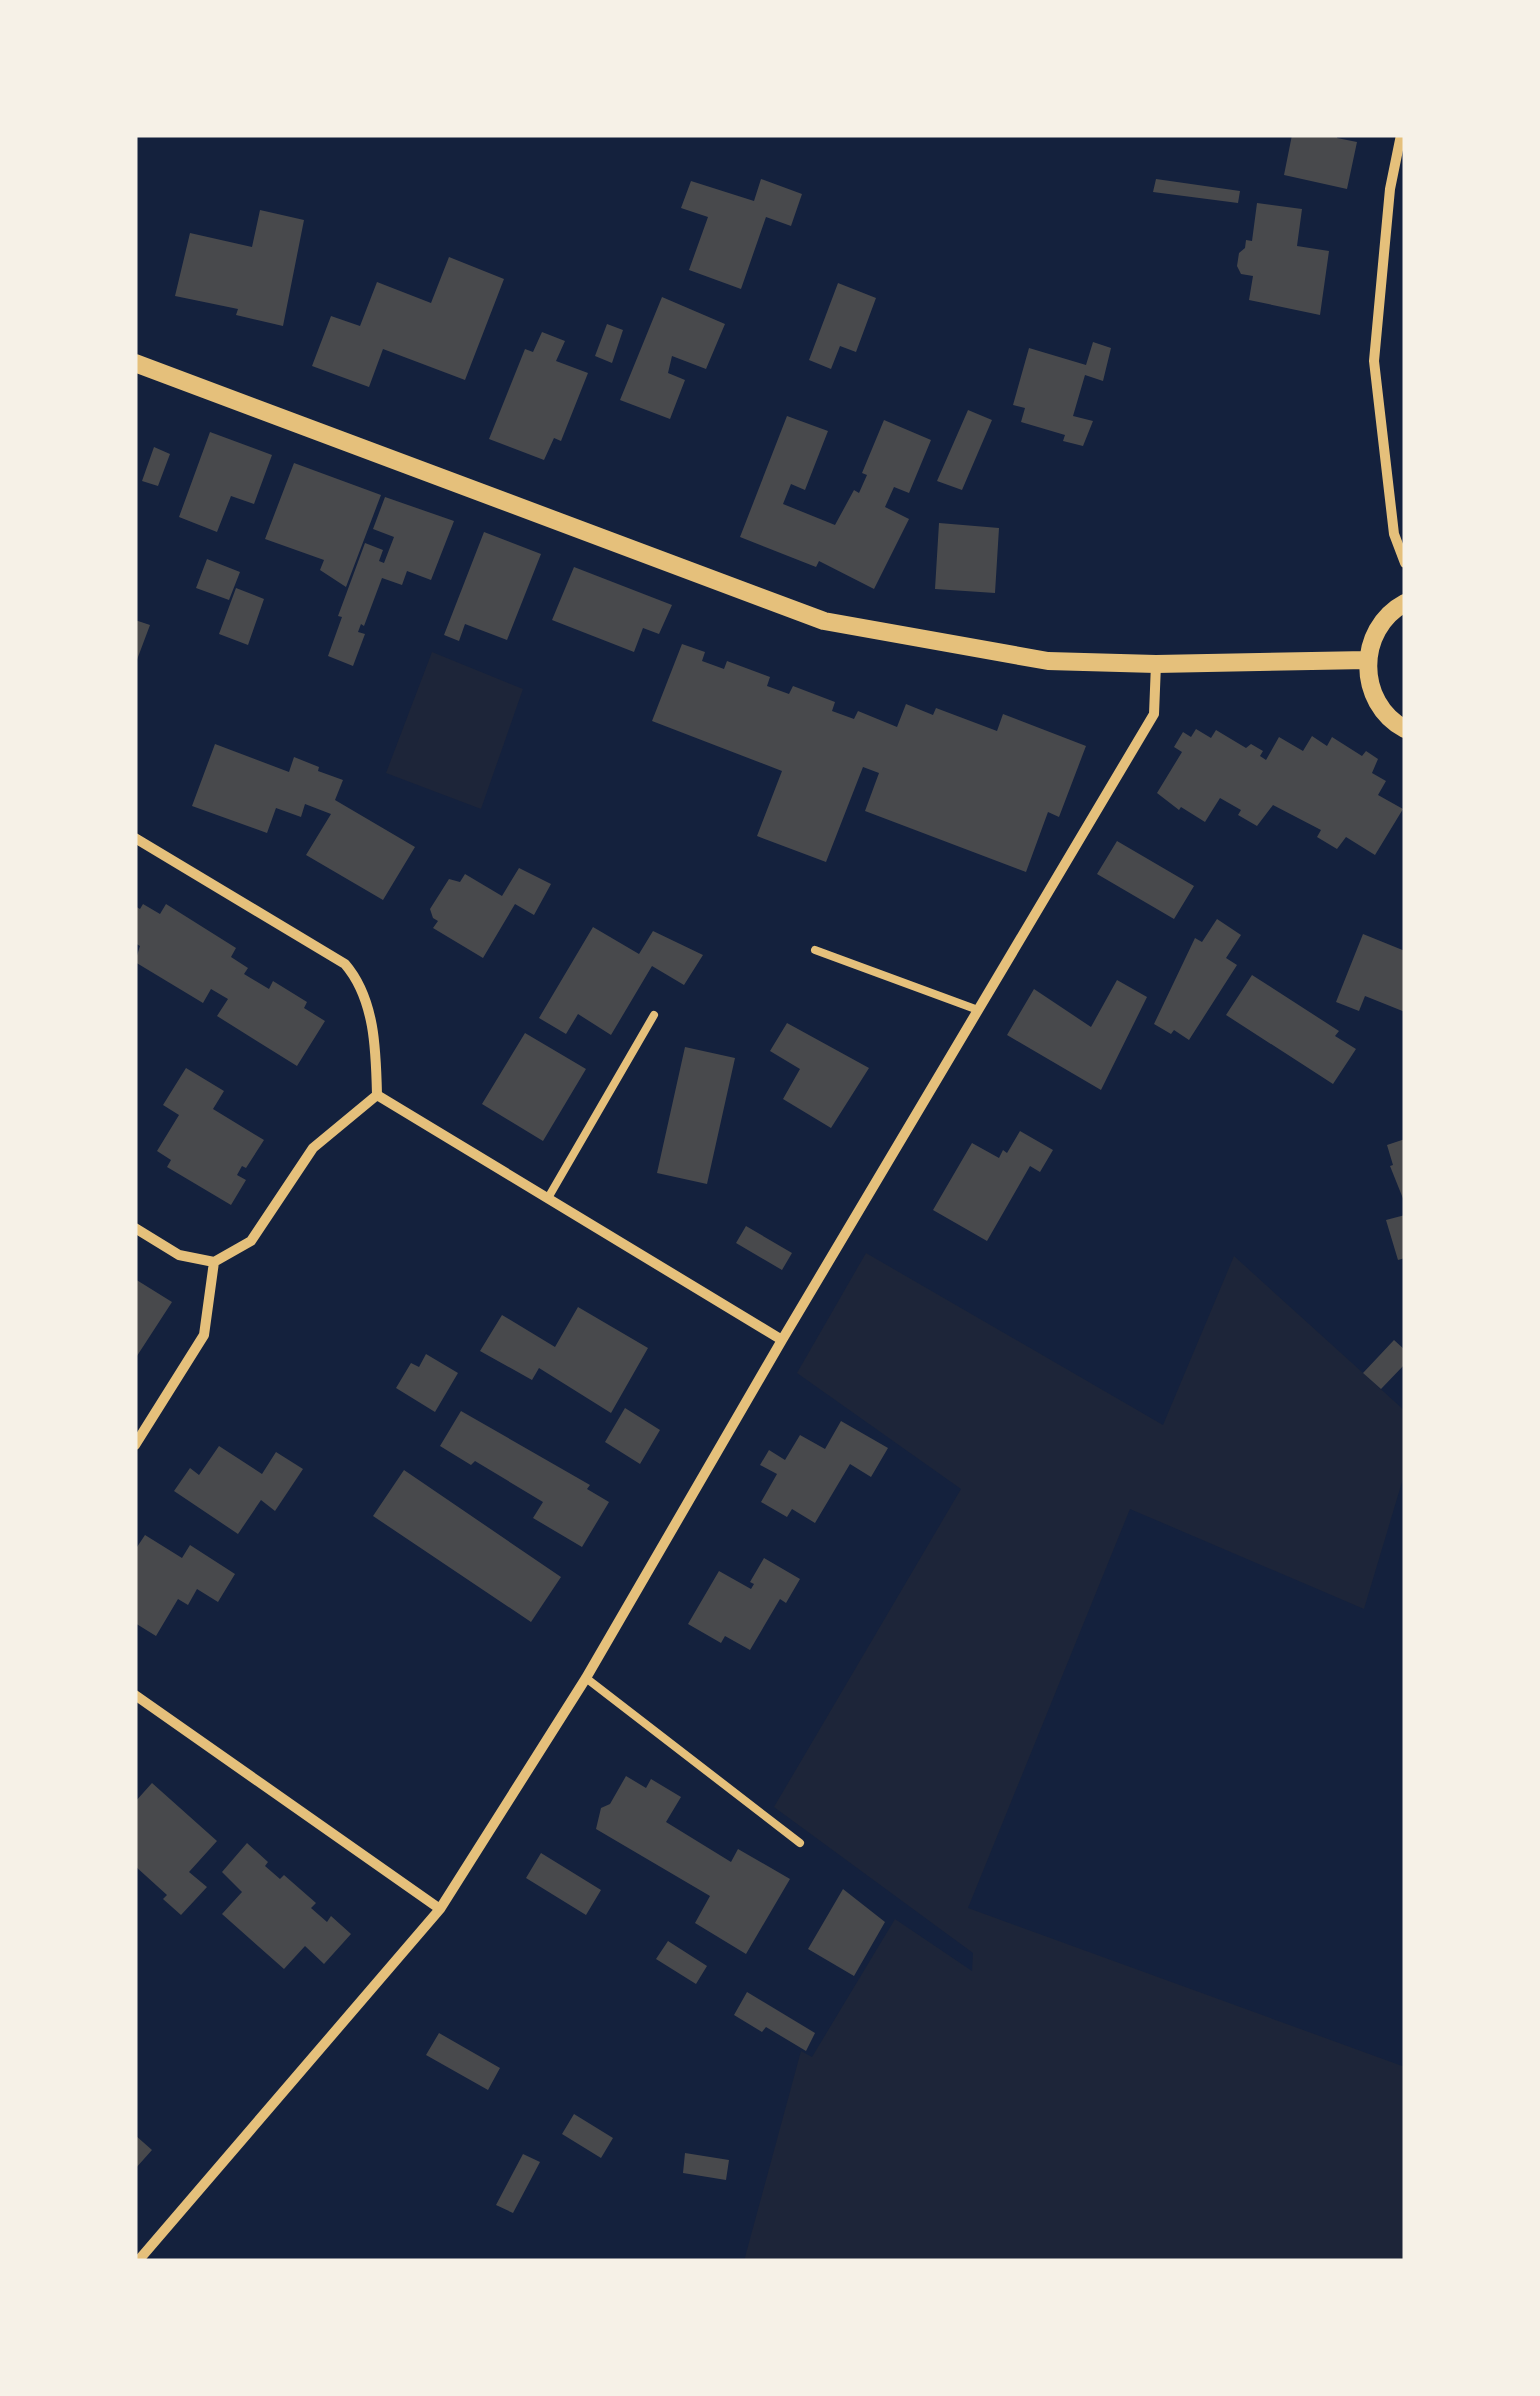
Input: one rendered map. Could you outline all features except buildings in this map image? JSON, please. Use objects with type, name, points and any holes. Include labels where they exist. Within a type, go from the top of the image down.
[{"type":"street","points":[[1401,135],[1390,189],[1374,362],[1394,534],[1405,563]]},
{"type":"street","points":[[135,363],[824,621],[1048,661],[1156,664],[1367,660]]},
{"type":"street","points":[[1405,603],[1382,621],[1367,660],[1369,684],[1379,706],[1405,729]]},
{"type":"street","points":[[138,2261],[440,1909],[586,1678],[1154,714],[1156,664]]},
{"type":"street","points":[[135,838],[345,964],[359,981],[375,1041],[377,1095]]},
{"type":"street","points":[[377,1095],[782,1340]]},
{"type":"street","points":[[135,1228],[179,1255],[214,1262],[252,1241],[313,1148],[377,1095]]},
{"type":"street","points":[[135,1445],[204,1335],[214,1262]]},
{"type":"street","points":[[135,1695],[440,1909]]},
{"type":"lane","points":[[815,950],[978,1010]]},
{"type":"lane","points":[[548,1198],[654,1014]]},
{"type":"lane","points":[[586,1678],[800,1844]]},
{"type":"shaded area","points":[[432,652],[523,689],[481,809],[386,773]]},
{"type":"shaded area","points":[[866,1253],[1163,1425],[1234,1256],[1405,1411],[1405,1472],[1364,1609],[1130,1509],[968,1908],[1405,2067],[1405,2261],[744,2261],[801,2051],[812,2057],[895,1919],[972,1971],[973,1953],[774,1807],[961,1489],[797,1373]]}]
